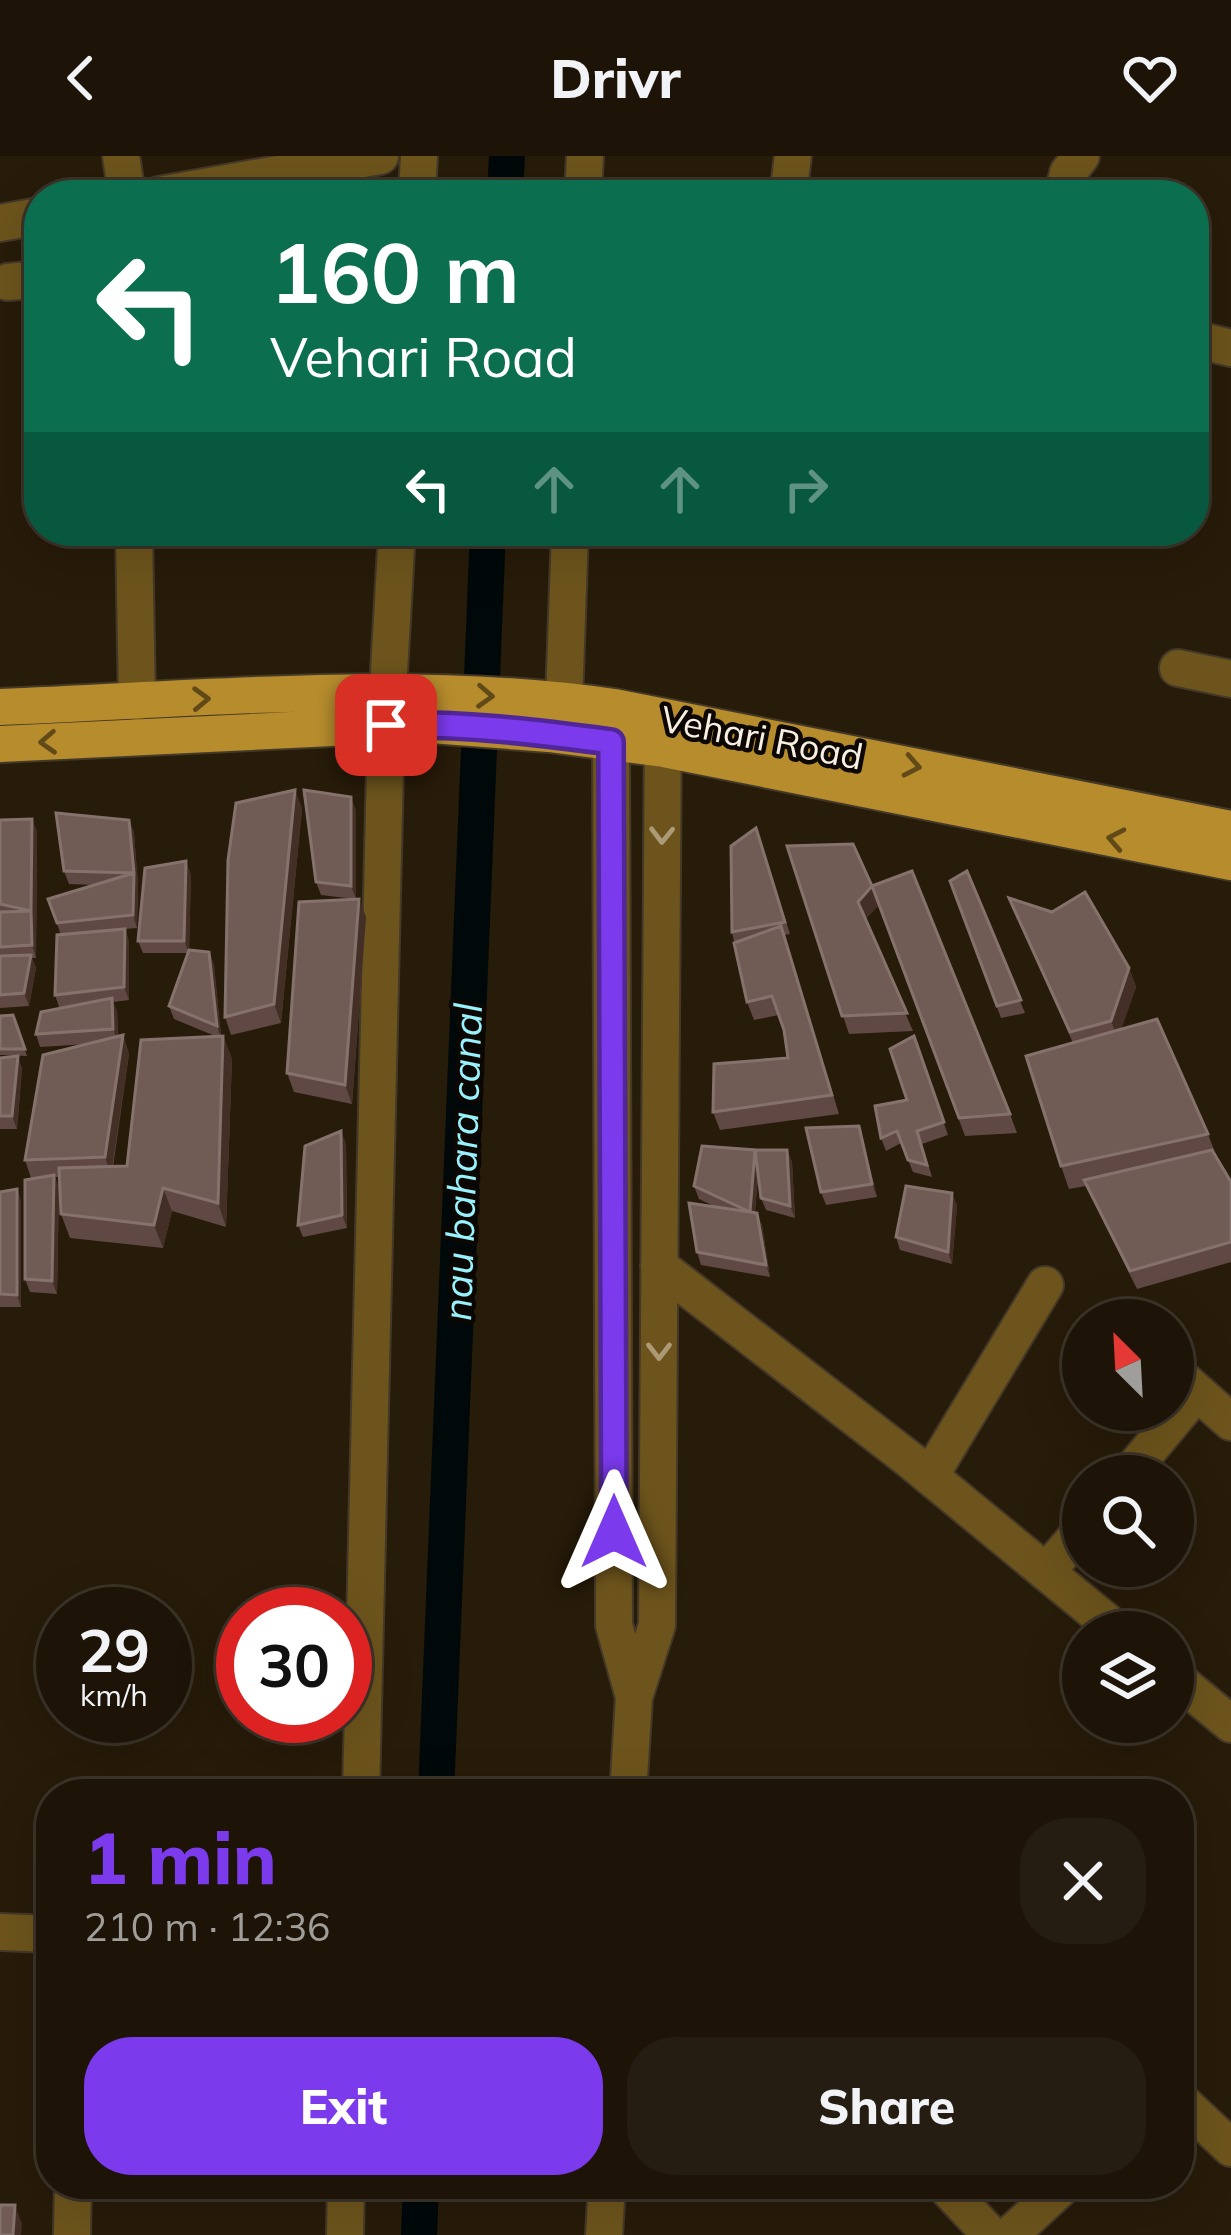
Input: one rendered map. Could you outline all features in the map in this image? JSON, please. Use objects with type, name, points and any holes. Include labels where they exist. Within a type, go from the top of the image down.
[{"type":"main road","name":"Vehari Road","points":[[0,707],[137,702],[554,711],[664,734],[1231,829]]},
{"type":"main road","name":"Vehari Road","points":[[0,744],[403,708]]},
{"type":"main road","name":"Vehari Road","points":[[664,734],[1231,862]]},
{"type":"street","points":[[244,180],[380,156]]},
{"type":"street","points":[[134,546],[137,702]]},
{"type":"street","points":[[362,1779],[403,708],[398,546]]},
{"type":"street","points":[[554,711],[569,546]]},
{"type":"street","points":[[1178,668],[1231,679]]},
{"type":"street","points":[[613,725],[614,1625],[634,1697]]},
{"type":"street","points":[[629,1779],[634,1697],[657,1625],[664,734]]},
{"type":"street","points":[[614,976],[661,976]]},
{"type":"street","points":[[614,1070],[661,1072]]},
{"type":"street","points":[[659,1266],[930,1476],[1093,1611]]},
{"type":"street","points":[[930,1476],[1046,1285]]},
{"type":"street","points":[[1143,1455],[1192,1388],[1231,1422]]},
{"type":"street","points":[[1046,1572],[1062,1553]]},
{"type":"street","points":[[1194,1693],[1231,1724]]},
{"type":"street","points":[[0,1932],[36,1933]]},
{"type":"street","points":[[1194,2099],[1231,2148]]},
{"type":"street","points":[[72,2235],[73,2199]]},
{"type":"street","points":[[345,2235],[346,2199]]},
{"type":"street","points":[[604,2235],[606,2199]]},
{"type":"street","points":[[957,2199],[992,2235]]},
{"type":"street","points":[[1010,2235],[1049,2199]]},
{"type":"building","points":[[295,790],[274,1004],[225,1017],[228,860],[236,803]]},
{"type":"building","points":[[304,790],[351,797],[351,886],[316,882]]},
{"type":"building","points":[[56,813],[129,820],[134,873],[64,871]]},
{"type":"building","points":[[32,819],[31,911],[0,904],[0,820]]},
{"type":"building","points":[[756,828],[785,922],[732,932],[731,846]]},
{"type":"building","points":[[853,844],[872,886],[858,902],[907,1013],[842,1016],[787,846]]},
{"type":"building","points":[[186,861],[184,941],[138,941],[145,868]]},
{"type":"building","points":[[912,871],[1010,1114],[959,1118],[872,886]]},
{"type":"building","points":[[967,871],[1021,1000],[997,1006],[950,881]]},
{"type":"building","points":[[134,873],[133,915],[57,923],[48,899]]},
{"type":"building","points":[[1085,892],[1129,968],[1111,1021],[1070,1032],[1009,898],[1052,912]]},
{"type":"building","points":[[359,899],[345,1085],[287,1073],[299,902]]},
{"type":"building","points":[[31,911],[32,945],[0,947],[0,912]]},
{"type":"building","points":[[781,926],[832,1095],[713,1112],[714,1064],[788,1058],[772,996],[747,1002],[734,943]]},
{"type":"building","points":[[125,929],[124,987],[55,995],[57,935]]},
{"type":"building","points":[[189,950],[209,952],[217,1026],[169,1006]]},
{"type":"building","points":[[31,955],[24,993],[0,995],[0,956]]},
{"type":"building","points":[[112,998],[113,1029],[36,1034],[41,1012]]},
{"type":"building","points":[[13,1015],[25,1049],[0,1049],[0,1016]]},
{"type":"building","points":[[1157,1019],[1208,1134],[1061,1166],[1026,1056]]},
{"type":"building","points":[[123,1035],[105,1157],[25,1160],[43,1055]]},
{"type":"building","points":[[223,1036],[218,1203],[163,1188],[154,1225],[61,1214],[59,1168],[127,1166],[141,1040]]},
{"type":"building","points":[[914,1036],[944,1122],[917,1131],[927,1165],[908,1160],[897,1131],[881,1138],[875,1106],[907,1100],[890,1049]]},
{"type":"building","points":[[18,1056],[12,1116],[0,1116],[0,1058]]},
{"type":"building","points":[[859,1126],[872,1184],[821,1192],[806,1128]]},
{"type":"building","points":[[341,1131],[342,1215],[298,1225],[305,1146]]},
{"type":"building","points":[[702,1146],[755,1150],[750,1212],[694,1186]]},
{"type":"building","points":[[755,1150],[787,1150],[790,1206],[761,1198]]},
{"type":"building","points":[[1212,1150],[1231,1182],[1231,1242],[1130,1271],[1084,1180]]},
{"type":"building","points":[[54,1175],[52,1281],[25,1279],[25,1180]]},
{"type":"building","points":[[906,1186],[952,1193],[948,1252],[896,1237]]},
{"type":"building","points":[[17,1189],[17,1295],[0,1294],[0,1192]]},
{"type":"building","points":[[689,1203],[757,1213],[766,1265],[697,1252]]},
{"type":"building","points":[[0,2205],[15,2205],[13,2235],[0,2235]]},
{"type":"waterway","name":"nau bahara canal","points":[[506,180],[507,156]]},
{"type":"waterway","name":"nau bahara canal","points":[[437,1779],[487,546]]},
{"type":"waterway","name":"nau bahara canal","points":[[419,2235],[420,2199]]},
{"type":"route","points":[[386,725],[611,742],[614,1532]]}]
